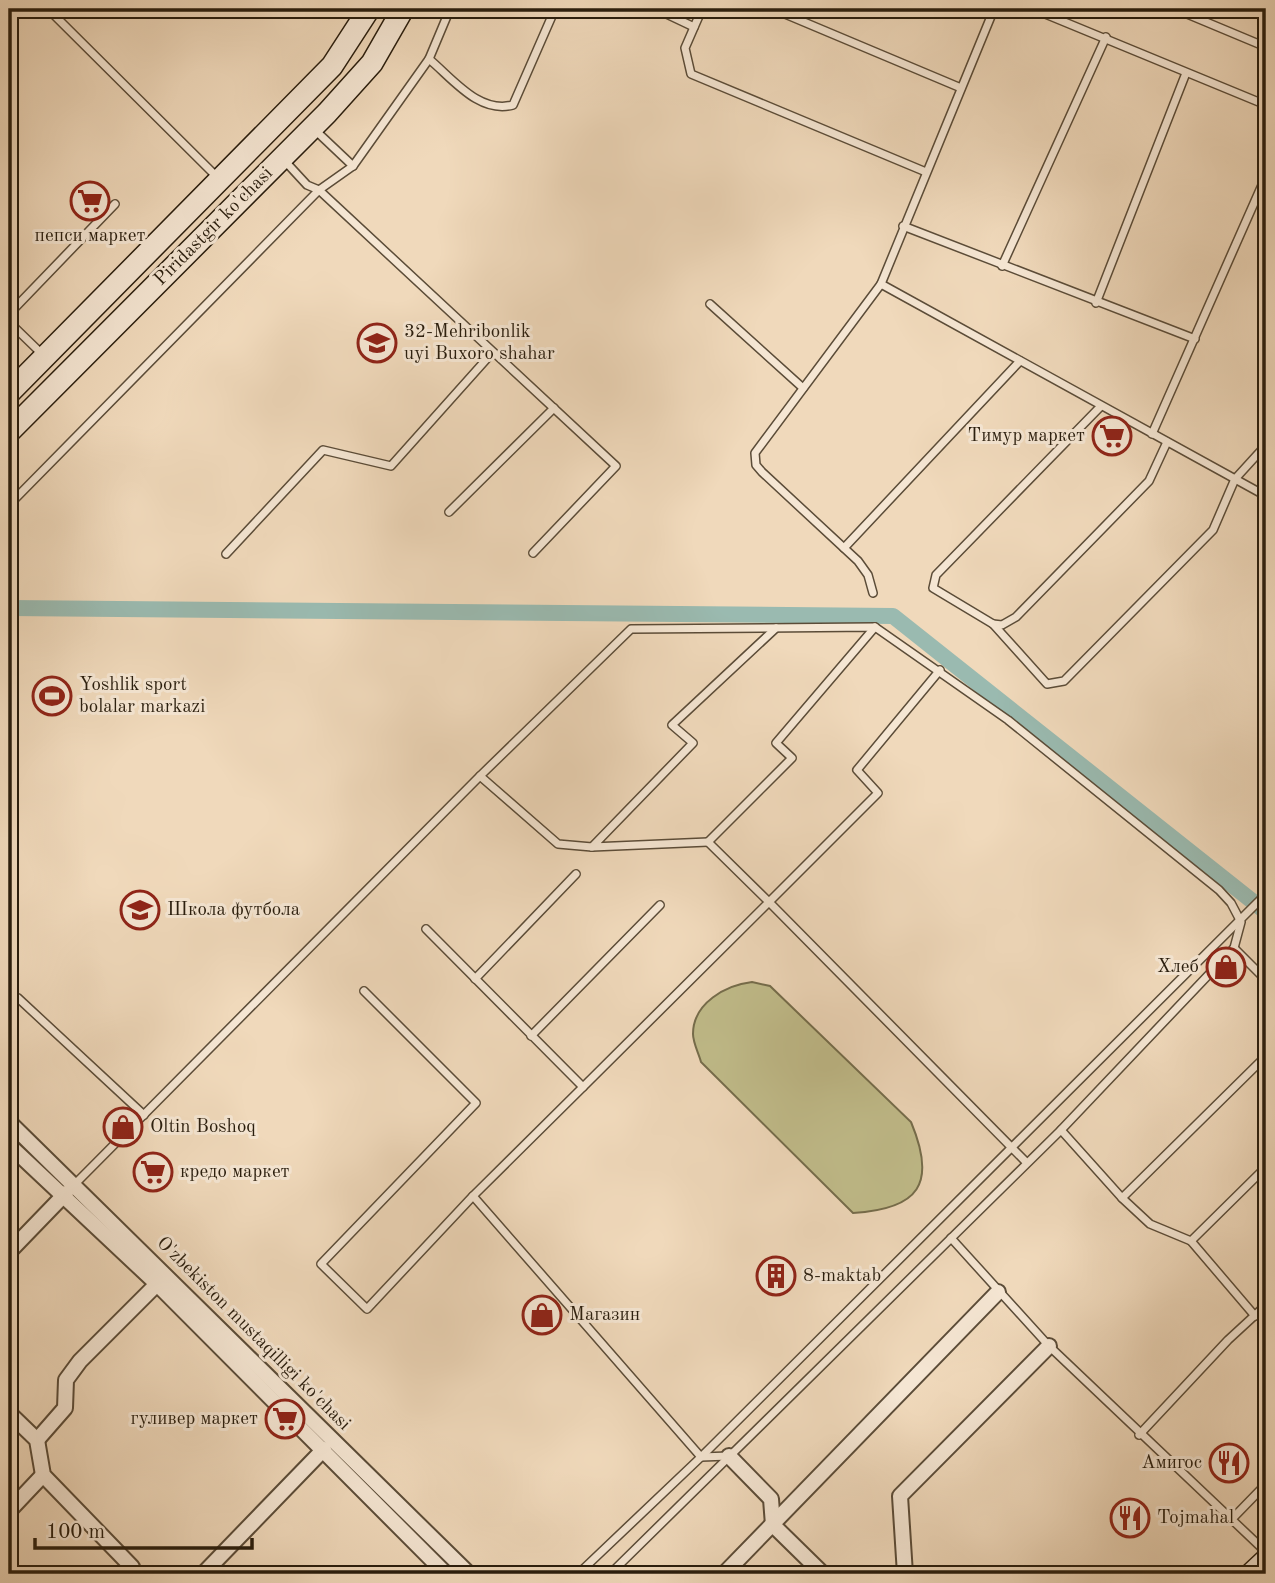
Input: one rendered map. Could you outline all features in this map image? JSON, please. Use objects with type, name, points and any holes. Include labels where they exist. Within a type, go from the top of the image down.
[{"type":"main road","name":"Piridastgir ko'chasi","points":[[9,393],[332,66],[369,9]]},
{"type":"main road","name":"Piridastgir ko'chasi","points":[[9,432],[313,128],[372,63],[403,9]]},
{"type":"main road","points":[[292,107],[313,128]]},
{"type":"main road","points":[[1251,1574],[1266,1560]]},
{"type":"street","name":"O'zbekiston mustaqilligi ko'chasi","points":[[9,1122],[470,1574]]},
{"type":"street","name":"O'zbekiston mustaqilligi ko'chasi","points":[[9,1145],[62,1198],[157,1284],[446,1574]]},
{"type":"street","points":[[9,1252],[74,1185]]},
{"type":"street","points":[[37,1440],[65,1408],[66,1380],[79,1361],[157,1284]]},
{"type":"street","points":[[724,1574],[998,1292]]},
{"type":"street","points":[[905,1574],[900,1496],[1049,1346]]},
{"type":"street","points":[[9,1412],[37,1440],[43,1475],[132,1567],[125,1574]]},
{"type":"street","points":[[202,1574],[324,1450]]},
{"type":"street","points":[[729,1456],[771,1499],[773,1525],[822,1574]]},
{"type":"street","points":[[9,1511],[43,1475]]},
{"type":"lane","points":[[48,9],[220,180]]},
{"type":"lane","points":[[9,505],[319,190],[353,166],[429,59],[450,9]]},
{"type":"lane","points":[[429,59],[483,104],[499,109],[513,105],[555,9]]},
{"type":"lane","points":[[656,9],[694,27]]},
{"type":"lane","points":[[702,9],[685,48],[691,74],[926,172]]},
{"type":"lane","points":[[773,9],[961,88]]},
{"type":"lane","points":[[873,593],[868,575],[844,548],[756,465],[755,453],[881,284],[994,9]]},
{"type":"lane","points":[[1033,9],[1266,105]]},
{"type":"lane","points":[[1175,9],[1266,47]]},
{"type":"lane","points":[[1002,266],[1106,37]]},
{"type":"lane","points":[[1096,303],[1186,73]]},
{"type":"lane","points":[[313,128],[353,166]]},
{"type":"lane","points":[[283,158],[307,185],[319,190],[615,467],[533,553]]},
{"type":"lane","points":[[1152,434],[1266,176]]},
{"type":"lane","points":[[9,314],[115,204]]},
{"type":"lane","points":[[903,226],[1195,340]]},
{"type":"lane","points":[[881,284],[1266,496]]},
{"type":"lane","points":[[710,304],[803,388]]},
{"type":"lane","points":[[9,322],[45,357]]},
{"type":"lane","points":[[226,554],[323,450],[391,466],[492,353]]},
{"type":"lane","points":[[844,548],[1020,361]]},
{"type":"lane","points":[[1101,406],[936,575],[933,588],[993,624],[1047,684],[1064,681],[1213,530],[1235,479],[1266,445]]},
{"type":"lane","points":[[449,512],[554,408]]},
{"type":"lane","points":[[993,624],[1002,625],[1016,617],[1149,481],[1167,442]]},
{"type":"lane","points":[[480,776],[558,844],[593,847],[708,842],[792,758],[776,743],[875,627]]},
{"type":"lane","points":[[74,1185],[480,776],[631,629],[875,627],[940,670],[1008,720],[1219,890],[1231,903],[1241,922],[1234,948],[1060,1130],[610,1574]]},
{"type":"lane","points":[[593,847],[693,743],[672,725],[776,628]]},
{"type":"lane","points":[[365,991],[476,1103],[321,1264],[367,1309],[473,1196],[878,793],[857,770],[940,670]]},
{"type":"lane","points":[[708,842],[1026,1162]]},
{"type":"lane","points":[[475,979],[576,874]]},
{"type":"lane","points":[[578,1574],[701,1457],[1013,1149],[1266,894]]},
{"type":"lane","points":[[531,1035],[660,905]]},
{"type":"lane","points":[[426,929],[583,1087]]},
{"type":"lane","points":[[1234,948],[1266,980]]},
{"type":"lane","points":[[18,998],[144,1115]]},
{"type":"lane","points":[[1122,1198],[1266,1056]]},
{"type":"lane","points":[[1060,1130],[1122,1198],[1150,1224],[1191,1241],[1255,1316]]},
{"type":"lane","points":[[1191,1241],[1266,1167]]},
{"type":"lane","points":[[473,1196],[701,1457]]},
{"type":"lane","points":[[951,1238],[1049,1346],[1139,1435],[1266,1552]]},
{"type":"lane","points":[[1139,1435],[1228,1340],[1266,1305]]},
{"type":"lane","points":[[701,1457],[729,1456]]},
{"type":"lane","points":[[1231,1520],[1266,1484]]},
{"type":"shaded area","points":[[752,982],[770,986],[911,1122],[922,1162],[921,1177],[916,1189],[907,1199],[894,1206],[853,1213],[701,1062],[693,1034],[699,1013],[722,992]]},
{"type":"waterway","points":[[9,608],[893,616],[1266,912]]},
{"type":"place","name":"пепси маркет","points":[[90,201]]},
{"type":"place","name":"32-Mehribonlik uyi Buxoro shahar","points":[[377,343]]},
{"type":"place","name":"Тимур маркет","points":[[1112,436]]},
{"type":"place","name":"Yoshlik sport bolalar markazi","points":[[52,696]]},
{"type":"place","name":"Школа футбола","points":[[140,910]]},
{"type":"place","name":"Хлеб","points":[[1226,967]]},
{"type":"place","name":"Oltin Boshoq","points":[[123,1127]]},
{"type":"place","name":"кредо маркет","points":[[153,1172]]},
{"type":"place","name":"8-maktab","points":[[776,1276]]},
{"type":"place","name":"Магазин","points":[[542,1315]]},
{"type":"place","name":"гуливер маркет","points":[[285,1419]]},
{"type":"place","name":"Амигос","points":[[1229,1463]]},
{"type":"place","name":"Tojmahal","points":[[1130,1518]]}]
